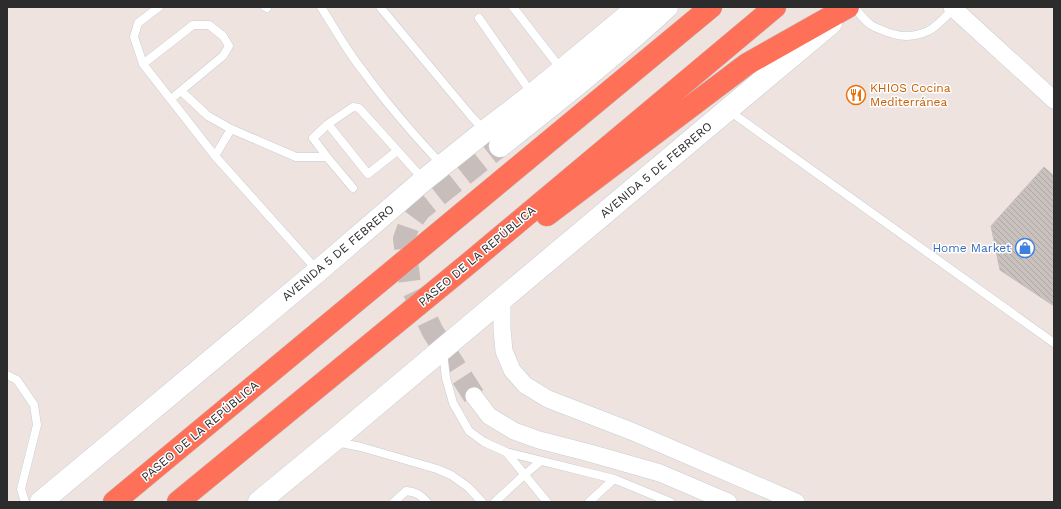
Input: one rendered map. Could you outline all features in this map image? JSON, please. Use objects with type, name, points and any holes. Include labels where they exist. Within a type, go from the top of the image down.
[{"type":"highway","name":"PASEO DE LA REPÚBLICA","points":[[114,502],[711,7]]},
{"type":"highway","name":"PASEO DE LA REPÚBLICA","points":[[178,502],[474,259],[775,7]]},
{"type":"highway","points":[[474,259],[548,214],[747,64],[849,7]]},
{"type":"main road","name":"AVENIDA 5 DE FEBRERO","points":[[40,502],[318,271],[424,180],[442,166],[493,138],[532,95],[638,7]]},
{"type":"main road","points":[[493,138],[569,92],[636,36],[667,7]]},
{"type":"main road","name":"AVENIDA 5 DE FEBRERO","points":[[259,502],[334,441],[849,7]]},
{"type":"street","points":[[953,8],[1054,100]]},
{"type":"street","points":[[502,299],[504,351],[512,370],[525,385],[548,399],[631,431],[796,502]]},
{"type":"street","points":[[474,396],[489,416],[514,432],[660,472],[728,502]]},
{"type":"lane","points":[[159,7],[138,23],[134,37],[143,64],[215,156],[318,271]]},
{"type":"lane","points":[[321,7],[342,42],[363,71],[413,134],[442,166]]},
{"type":"lane","points":[[380,7],[471,116],[493,138]]},
{"type":"lane","points":[[513,7],[562,70]]},
{"type":"lane","points":[[854,7],[872,26],[891,34],[904,36],[916,36],[929,30],[939,23],[953,8]]},
{"type":"lane","points":[[479,18],[532,95]]},
{"type":"lane","points":[[143,64],[193,25],[209,25],[223,36],[229,46],[223,56],[170,99]]},
{"type":"lane","points":[[181,91],[208,116],[231,129],[296,157],[327,157]]},
{"type":"lane","points":[[352,188],[313,138],[328,124],[353,107],[359,108],[424,180]]},
{"type":"lane","points":[[727,110],[1054,343]]},
{"type":"lane","points":[[328,124],[368,174],[397,151]]},
{"type":"lane","points":[[215,156],[231,129]]},
{"type":"lane","points":[[443,349],[446,378],[453,403],[469,431],[484,442],[506,452],[614,479],[670,502]]},
{"type":"lane","points":[[7,375],[17,380],[34,405],[37,425],[21,490],[26,502]]},
{"type":"lane","points":[[334,441],[437,468],[451,475],[468,487],[482,502]]},
{"type":"lane","points":[[506,452],[546,502]]},
{"type":"lane","points":[[495,502],[541,461]]},
{"type":"lane","points":[[589,502],[614,479]]},
{"type":"lane","points":[[394,502],[406,491],[414,492],[422,496],[427,502]]},
{"type":"lane","points":[[597,495],[602,502]]},
{"type":"building","name":"Home Market","points":[[1044,167],[1054,176],[1054,306],[1000,270],[991,226]]},
{"type":"tunnel","points":[[474,396],[433,332],[410,284],[404,239],[409,225],[420,210],[500,146]]},
{"type":"place","name":"KHIOS Cocina Mediterránea","points":[[856,95]]},
{"type":"place","name":"Home Market","points":[[1025,248]]}]
